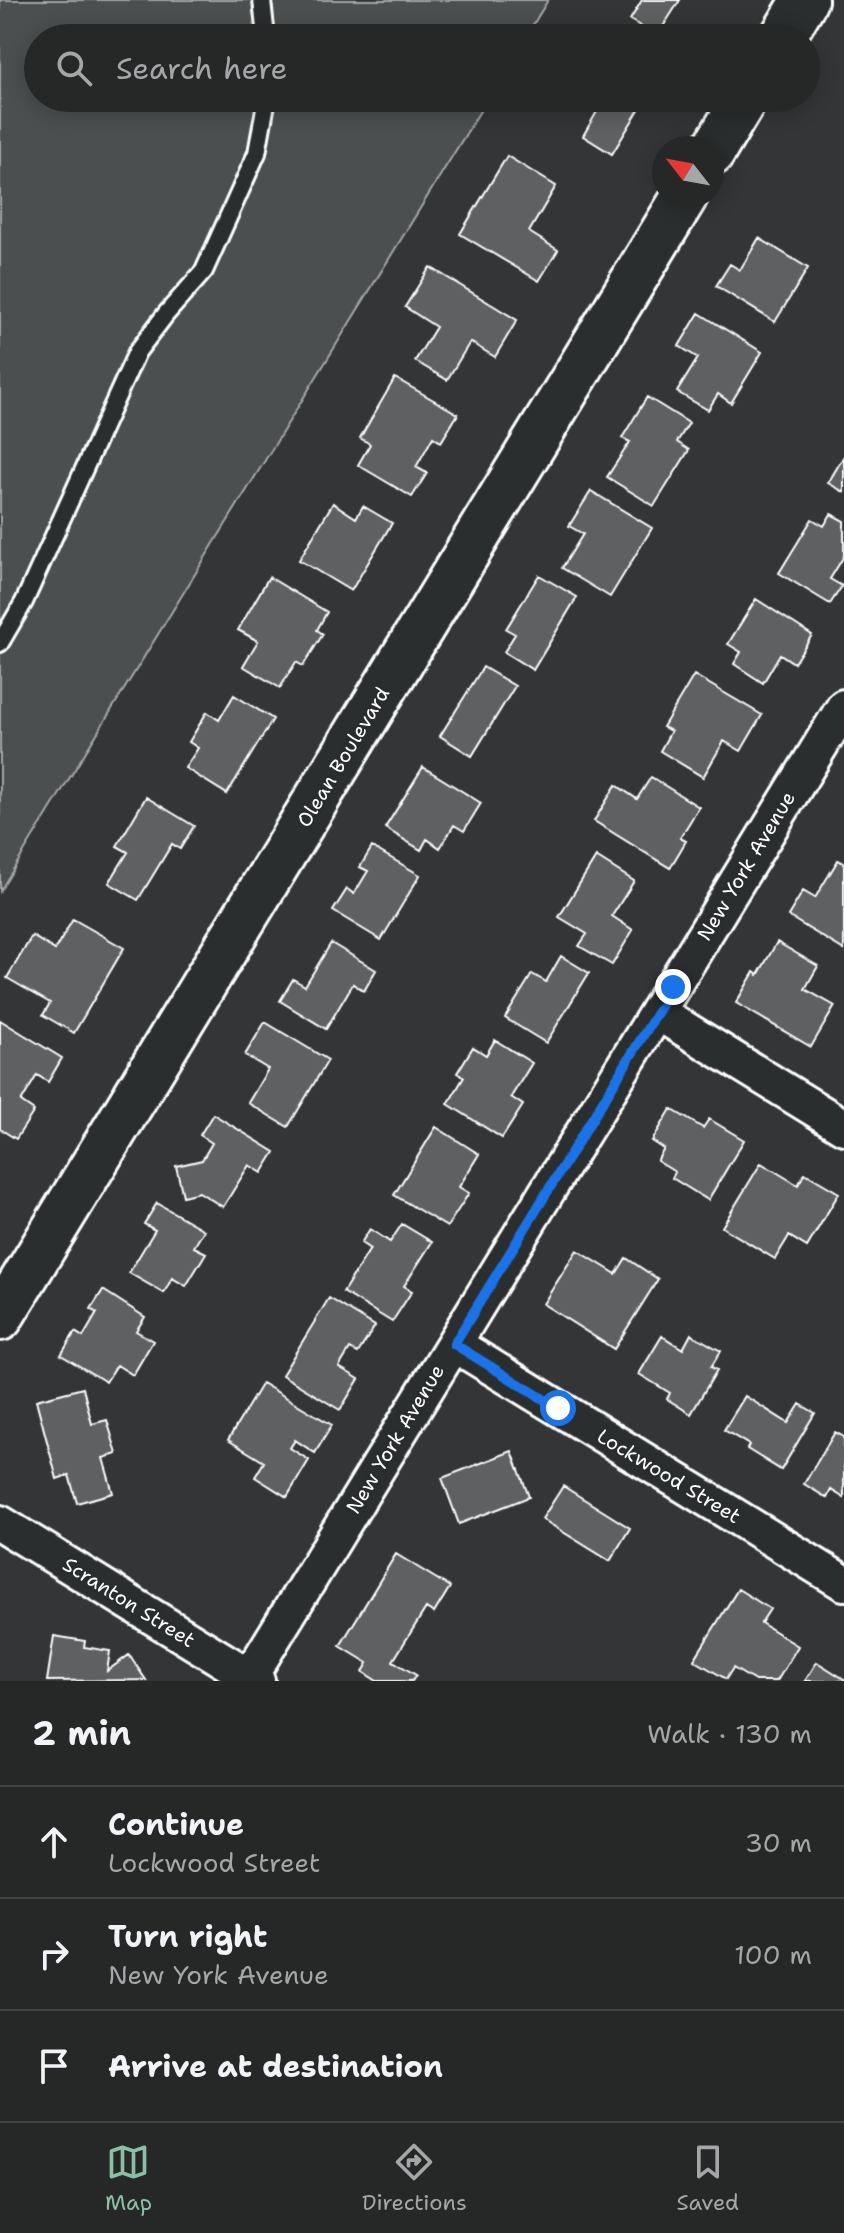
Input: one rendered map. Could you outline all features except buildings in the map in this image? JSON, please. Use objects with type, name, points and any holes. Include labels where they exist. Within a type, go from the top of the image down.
[{"type":"street","points":[[790,24],[805,0]]},
{"type":"street","points":[[722,136],[737,112]]},
{"type":"street","name":"Olean Boulevard","points":[[0,1318],[678,208]]},
{"type":"street","name":"New York Avenue","points":[[252,1680],[844,707]]},
{"type":"street","points":[[657,1012],[844,1127]]},
{"type":"street","name":"Lockwood Street","points":[[454,1344],[844,1583]]},
{"type":"street","name":"Scranton Street","points":[[0,1523],[252,1680]]},
{"type":"lane","points":[[262,0],[265,24]]},
{"type":"lane","points":[[0,643],[31,588],[137,352],[204,271],[221,237],[257,153],[264,112]]},
{"type":"shaded area","points":[[0,0],[548,0],[533,24],[24,24],[24,112],[479,112],[0,891]]},
{"type":"route","points":[[558,1408],[454,1344],[673,987]]}]
